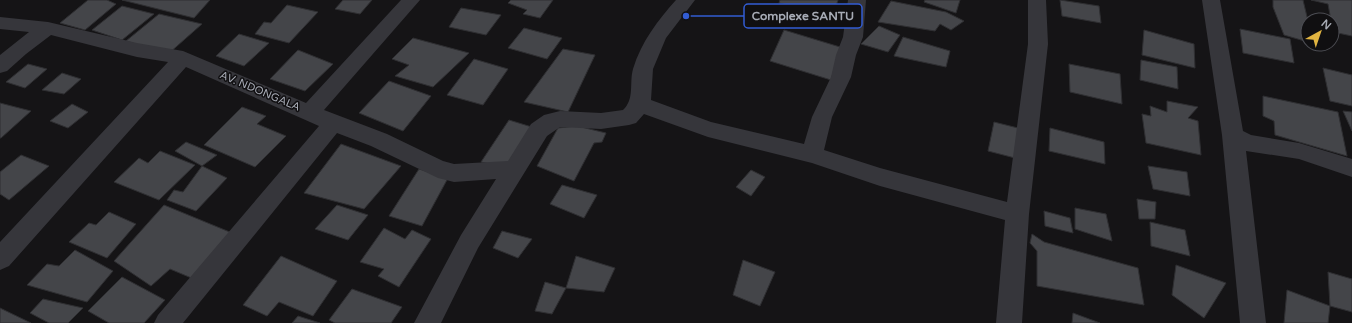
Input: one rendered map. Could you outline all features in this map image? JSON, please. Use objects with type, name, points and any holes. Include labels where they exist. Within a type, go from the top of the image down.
[{"type":"street","points":[[309,112],[411,0]]},
{"type":"street","points":[[427,323],[454,276],[469,242],[540,130],[551,121],[560,119],[601,121],[629,117],[640,104],[643,69],[665,25],[686,0]]},
{"type":"street","points":[[812,154],[822,117],[841,77],[853,37],[857,0]]},
{"type":"street","points":[[1009,323],[1017,214],[1038,44],[1037,0]]},
{"type":"street","points":[[1212,0],[1233,135],[1253,323]]},
{"type":"street","name":"AV. NDONGALA","points":[[0,23],[48,28],[137,50],[183,58],[333,123],[379,140],[438,169],[454,173],[514,169]]},
{"type":"street","points":[[0,66],[19,49],[48,28]]},
{"type":"street","points":[[0,259],[183,58]]},
{"type":"street","points":[[640,104],[708,129],[812,154],[880,178],[1017,214]]},
{"type":"street","points":[[168,323],[333,123]]},
{"type":"street","points":[[1233,135],[1248,143],[1299,151],[1352,168]]},
{"type":"building","points":[[88,0],[107,0],[116,4],[85,30],[60,23]]},
{"type":"building","points":[[122,0],[210,0],[194,18]]},
{"type":"building","points":[[343,0],[372,0],[360,14],[335,9]]},
{"type":"building","points":[[511,0],[553,0],[540,18],[523,14],[527,10],[508,3]]},
{"type":"building","points":[[780,0],[838,0],[833,15],[779,3]]},
{"type":"building","points":[[925,0],[960,0],[956,13],[924,2]]},
{"type":"building","points":[[1060,0],[1099,6],[1101,23],[1062,16]]},
{"type":"building","points":[[1273,0],[1303,0],[1306,12],[1300,12],[1300,40],[1284,35],[1273,7]]},
{"type":"building","points":[[1311,0],[1352,0],[1352,36],[1340,33],[1340,12],[1329,12],[1328,4]]},
{"type":"building","points":[[891,1],[946,12],[964,21],[951,30],[940,24],[935,31],[878,22]]},
{"type":"building","points":[[287,5],[318,12],[289,43],[255,34],[264,22],[271,23]]},
{"type":"building","points":[[122,6],[154,14],[122,40],[92,30]]},
{"type":"building","points":[[461,8],[501,15],[486,35],[449,27]]},
{"type":"building","points":[[159,14],[202,24],[168,54],[126,41]]},
{"type":"building","points":[[879,26],[900,35],[888,52],[861,44]]},
{"type":"building","points":[[524,28],[562,38],[547,59],[508,48]]},
{"type":"building","points":[[1240,29],[1290,39],[1294,63],[1243,53]]},
{"type":"building","points":[[784,30],[840,47],[831,80],[770,61]]},
{"type":"building","points":[[1144,30],[1194,44],[1195,68],[1142,55]]},
{"type":"building","points":[[239,34],[269,43],[244,66],[216,56]]},
{"type":"building","points":[[903,37],[950,51],[946,67],[894,56]]},
{"type":"building","points":[[413,38],[469,53],[433,87],[395,76],[409,65],[392,59]]},
{"type":"building","points":[[563,49],[595,55],[568,112],[524,102]]},
{"type":"building","points":[[298,50],[333,64],[305,91],[270,79]]},
{"type":"building","points":[[474,59],[508,69],[483,105],[447,95]]},
{"type":"building","points":[[1141,60],[1177,67],[1178,89],[1140,80]]},
{"type":"building","points":[[28,64],[47,69],[25,88],[6,82]]},
{"type":"building","points":[[1069,64],[1120,74],[1122,104],[1070,92]]},
{"type":"building","points":[[1323,68],[1352,75],[1352,106],[1330,101]]},
{"type":"building","points":[[62,73],[81,79],[64,94],[42,90]]},
{"type":"building","points":[[389,81],[431,96],[403,131],[359,113]]},
{"type":"building","points":[[1263,96],[1338,112],[1347,156],[1275,135],[1274,121],[1263,116]]},
{"type":"building","points":[[1167,101],[1198,107],[1188,118],[1198,121],[1201,155],[1146,143],[1142,114],[1151,116],[1150,106],[1167,112]]},
{"type":"building","points":[[0,103],[31,111],[1,138],[0,138]]},
{"type":"building","points":[[72,104],[88,112],[68,128],[50,121]]},
{"type":"building","points":[[242,107],[266,116],[257,124],[286,136],[255,167],[204,145]]},
{"type":"building","points":[[1343,111],[1352,112],[1352,131]]},
{"type":"building","points":[[509,120],[535,128],[514,169],[481,162]]},
{"type":"building","points":[[994,122],[1022,129],[1015,158],[988,151]]},
{"type":"building","points":[[577,126],[606,133],[602,142],[594,143],[574,181],[537,166],[558,128]]},
{"type":"building","points":[[1050,128],[1104,142],[1105,164],[1049,151]]},
{"type":"building","points":[[186,142],[217,155],[202,166],[175,151]]},
{"type":"building","points":[[341,144],[401,166],[364,209],[304,193]]},
{"type":"building","points":[[160,151],[195,165],[159,200],[114,182],[139,158],[148,163]]},
{"type":"building","points":[[21,155],[49,166],[9,200],[0,194],[0,172]]},
{"type":"building","points":[[202,166],[227,178],[196,211],[167,200],[174,190],[183,192]]},
{"type":"building","points":[[1148,166],[1187,172],[1190,196],[1153,189]]},
{"type":"building","points":[[419,169],[448,178],[422,226],[389,216]]},
{"type":"building","points":[[751,170],[765,177],[751,196],[736,187]]},
{"type":"building","points":[[562,185],[597,195],[584,218],[550,204]]},
{"type":"building","points":[[1137,199],[1156,202],[1155,219],[1139,219]]},
{"type":"building","points":[[164,205],[237,235],[201,282],[170,269],[151,286],[114,261]]},
{"type":"building","points":[[337,205],[368,215],[348,240],[315,229]]},
{"type":"building","points":[[1075,208],[1106,214],[1112,241],[1075,229]]},
{"type":"building","points":[[1044,211],[1070,218],[1073,233],[1045,226]]},
{"type":"building","points":[[109,212],[136,224],[107,258],[69,242],[89,223],[96,225]]},
{"type":"building","points":[[1150,222],[1185,230],[1190,256],[1151,246]]},
{"type":"building","points":[[384,228],[405,239],[412,230],[431,239],[399,287],[378,276],[384,269],[360,262]]},
{"type":"building","points":[[502,231],[532,239],[518,258],[493,248]]},
{"type":"building","points":[[1032,234],[1044,242],[1138,268],[1144,305],[1037,286],[1037,251],[1030,243]]},
{"type":"building","points":[[75,250],[113,271],[87,302],[27,285],[47,264],[59,266]]},
{"type":"building","points":[[281,256],[337,281],[313,316],[279,302],[267,316],[243,305]]},
{"type":"building","points":[[576,256],[615,268],[604,292],[566,288]]},
{"type":"building","points":[[743,260],[775,272],[760,306],[733,295]]},
{"type":"building","points":[[1176,265],[1226,283],[1204,318],[1172,295]]},
{"type":"building","points":[[1328,272],[1352,279],[1352,312],[1330,306]]},
{"type":"building","points":[[122,277],[165,300],[144,323],[109,323],[88,311]]},
{"type":"building","points":[[545,282],[566,288],[552,314],[535,311]]},
{"type":"building","points":[[352,289],[402,307],[391,323],[335,323],[329,320]]},
{"type":"building","points":[[1287,290],[1330,306],[1328,323],[1284,323]]},
{"type":"building","points":[[43,299],[83,308],[68,323],[49,323],[30,313]]},
{"type":"building","points":[[0,308],[31,323],[0,323]]},
{"type":"building","points":[[1073,313],[1100,323],[1072,323]]},
{"type":"building","points":[[298,316],[320,323],[292,323]]},
{"type":"place","name":"Complexe SANTU","points":[[686,16]]}]
